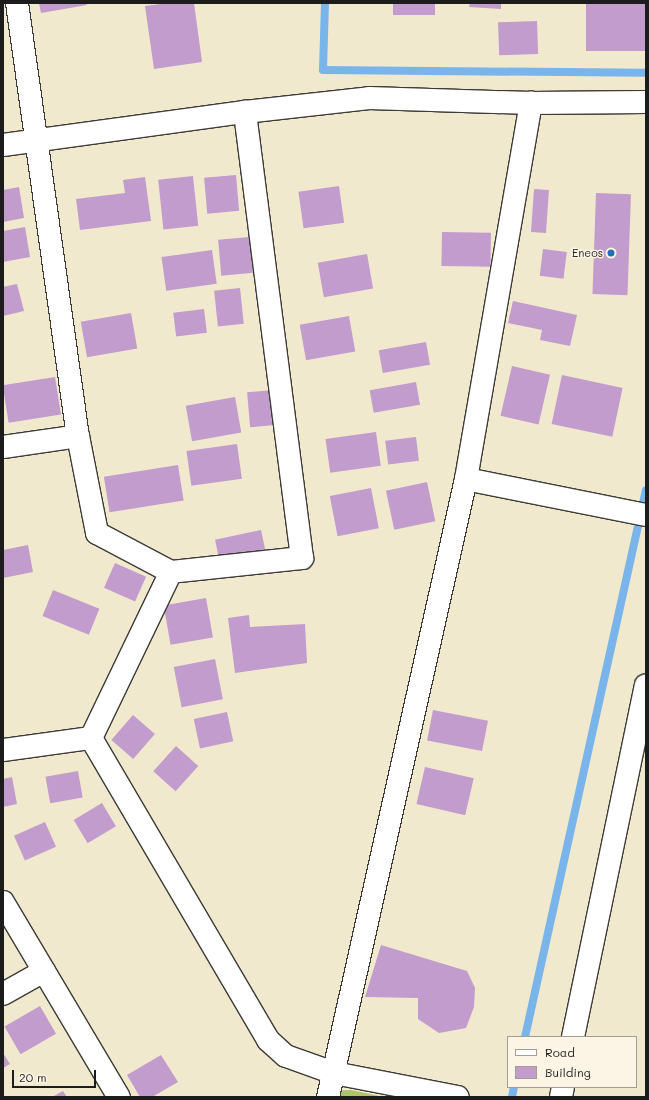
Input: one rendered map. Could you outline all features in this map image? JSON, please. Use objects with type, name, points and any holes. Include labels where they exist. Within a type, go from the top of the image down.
[{"type":"street","points":[[17,3],[78,436],[97,533],[171,572],[302,558],[245,112]]},
{"type":"street","points":[[3,145],[245,112],[369,98],[531,103],[646,102]]},
{"type":"street","points":[[328,1097],[466,479],[531,103]]},
{"type":"street","points":[[3,447],[78,436]]},
{"type":"street","points":[[466,479],[646,515]]},
{"type":"street","points":[[92,738],[171,572]]},
{"type":"street","points":[[573,1036],[646,685]]},
{"type":"street","points":[[92,738],[268,1040],[286,1056],[334,1073],[458,1097]]},
{"type":"street","points":[[3,750],[92,738]]},
{"type":"street","points":[[3,902],[119,1097]]},
{"type":"street","points":[[3,994],[44,971]]},
{"type":"green space","points":[[351,1090],[384,1097],[328,1097],[328,1091]]},
{"type":"building","points":[[39,3],[86,3],[87,5],[41,13]]},
{"type":"building","points":[[168,3],[194,3],[202,62],[154,69],[145,6]]},
{"type":"building","points":[[393,3],[435,3],[435,15],[393,15]]},
{"type":"building","points":[[470,3],[501,3],[501,9],[469,7]]},
{"type":"building","points":[[586,3],[646,3],[646,51],[586,51]]},
{"type":"building","points":[[537,21],[538,54],[499,55],[498,22]]},
{"type":"building","points":[[236,175],[239,211],[207,214],[204,178]]},
{"type":"building","points":[[193,176],[198,226],[163,229],[158,180]]},
{"type":"building","points":[[145,177],[151,221],[80,230],[76,199],[125,193],[123,180]]},
{"type":"building","points":[[339,186],[344,223],[304,228],[298,192]]},
{"type":"building","points":[[19,187],[24,218],[3,222],[3,190]]},
{"type":"building","points":[[534,189],[549,190],[546,233],[531,232]]},
{"type":"building","points":[[596,193],[631,194],[627,295],[592,294]]},
{"type":"building","points":[[25,227],[30,257],[3,262],[3,231]]},
{"type":"building","points":[[442,232],[491,233],[490,267],[441,266]]},
{"type":"building","points":[[250,237],[253,273],[221,276],[218,240]]},
{"type":"building","points":[[543,249],[567,252],[564,279],[540,276]]},
{"type":"building","points":[[212,250],[217,284],[166,291],[161,257]]},
{"type":"building","points":[[367,254],[373,288],[324,297],[318,263]]},
{"type":"building","points":[[17,284],[24,311],[3,316],[3,287]]},
{"type":"building","points":[[240,288],[244,324],[218,327],[214,291]]},
{"type":"building","points":[[513,301],[577,315],[570,346],[540,340],[542,330],[508,323]]},
{"type":"building","points":[[204,309],[207,333],[176,337],[173,313]]},
{"type":"building","points":[[131,313],[137,348],[87,357],[81,322]]},
{"type":"building","points":[[349,316],[355,351],[306,360],[300,325]]},
{"type":"building","points":[[426,342],[430,365],[383,373],[379,350]]},
{"type":"building","points":[[512,366],[550,375],[539,424],[501,416]]},
{"type":"building","points":[[562,375],[623,388],[612,437],[552,424]]},
{"type":"building","points":[[55,377],[61,415],[9,423],[3,385]]},
{"type":"building","points":[[416,382],[420,405],[374,413],[370,390]]},
{"type":"building","points":[[274,390],[277,425],[250,427],[247,392]]},
{"type":"building","points":[[235,397],[241,432],[192,441],[186,406]]},
{"type":"building","points":[[376,432],[381,466],[330,473],[325,439]]},
{"type":"building","points":[[416,437],[419,461],[388,465],[385,441]]},
{"type":"building","points":[[237,444],[242,479],[191,486],[186,451]]},
{"type":"building","points":[[178,465],[184,501],[110,512],[104,477]]},
{"type":"building","points":[[427,482],[435,521],[394,530],[386,491]]},
{"type":"building","points":[[371,488],[379,528],[338,536],[330,496]]},
{"type":"building","points":[[261,530],[266,554],[220,564],[215,540]]},
{"type":"building","points":[[28,545],[33,572],[3,578],[3,550]]},
{"type":"building","points":[[115,563],[146,577],[135,601],[104,588]]},
{"type":"building","points":[[53,590],[99,609],[89,635],[43,616]]},
{"type":"building","points":[[206,598],[213,637],[171,645],[164,605]]},
{"type":"building","points":[[249,615],[250,627],[305,624],[307,663],[235,673],[228,618]]},
{"type":"building","points":[[215,659],[223,699],[182,707],[174,667]]},
{"type":"building","points":[[433,710],[488,721],[482,751],[427,740]]},
{"type":"building","points":[[227,712],[233,741],[200,748],[194,719]]},
{"type":"building","points":[[133,715],[155,734],[133,759],[111,740]]},
{"type":"building","points":[[176,746],[198,766],[176,791],[153,771]]},
{"type":"building","points":[[425,767],[474,778],[465,815],[416,804]]},
{"type":"building","points":[[78,771],[83,798],[50,803],[46,777]]},
{"type":"building","points":[[12,777],[17,804],[3,807],[3,779]]},
{"type":"building","points":[[102,803],[116,826],[88,843],[74,820]]},
{"type":"building","points":[[45,822],[56,847],[25,860],[14,836]]},
{"type":"building","points":[[381,945],[467,971],[475,988],[474,1007],[466,1028],[439,1033],[418,1019],[418,998],[365,997]]},
{"type":"building","points":[[40,1006],[56,1034],[20,1054],[4,1026]]},
{"type":"building","points":[[3,1053],[10,1064],[3,1068]]},
{"type":"building","points":[[161,1055],[178,1082],[152,1097],[140,1097],[127,1075]]},
{"type":"building","points":[[63,1091],[67,1097],[52,1097]]},
{"type":"waterway","points":[[325,3],[323,70],[646,73]]},
{"type":"waterway","points":[[525,1036],[646,490]]},
{"type":"waterway","points":[[512,1097],[514,1088]]},
{"type":"place","name":"Eneos","points":[[611,253]]}]
